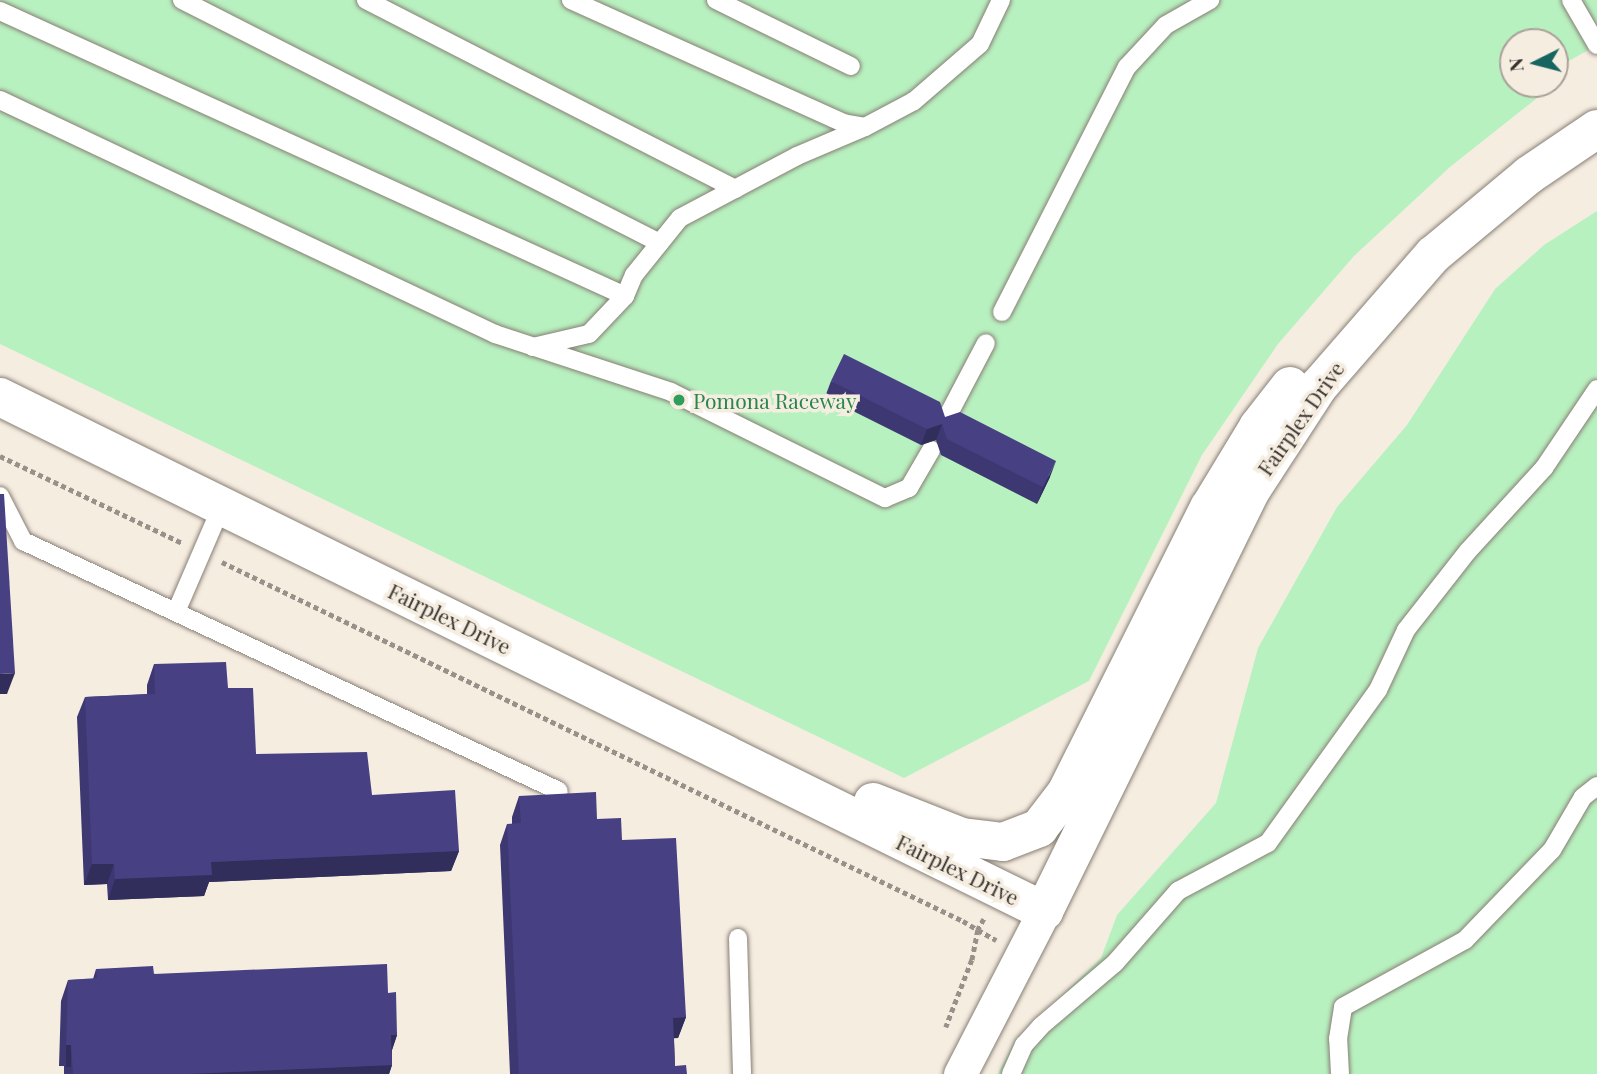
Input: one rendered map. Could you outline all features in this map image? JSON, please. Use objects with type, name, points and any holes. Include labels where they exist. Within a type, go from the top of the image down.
[{"type":"street","name":"Fairplex Drive","points":[[0,397],[1044,911],[1246,501],[1283,438],[1372,320],[1433,255],[1518,185],[1597,129]]},
{"type":"street","points":[[744,763],[850,793],[962,837],[1003,842],[1039,828],[1066,793],[1166,587],[1258,427],[1335,331],[1465,203],[1518,185]]},
{"type":"street","points":[[960,1074],[1044,911]]},
{"type":"lane","points":[[182,0],[660,243]]},
{"type":"lane","points":[[366,0],[734,189]]},
{"type":"lane","points":[[571,0],[843,123],[865,127]]},
{"type":"lane","points":[[716,0],[851,66]]},
{"type":"lane","points":[[533,347],[589,334],[625,296],[634,275],[680,218],[914,101],[980,44],[1001,0]]},
{"type":"lane","points":[[1002,312],[1127,67],[1166,25],[1210,0]]},
{"type":"lane","points":[[1571,0],[1597,45]]},
{"type":"lane","points":[[0,12],[625,296]]},
{"type":"lane","points":[[0,100],[344,265],[495,334],[671,392],[885,498],[909,488],[931,450]]},
{"type":"lane","points":[[944,424],[986,343]]},
{"type":"lane","points":[[1011,1074],[1024,1045],[1041,1026],[1115,963],[1178,891],[1268,843],[1378,690],[1406,630],[1468,551],[1544,468],[1597,389]]},
{"type":"lane","points":[[0,496],[23,541],[559,791]]},
{"type":"lane","points":[[176,612],[222,505]]},
{"type":"lane","points":[[1340,1074],[1338,1039],[1343,1007],[1465,940],[1552,850],[1583,797],[1597,786]]},
{"type":"lane","points":[[738,938],[742,1074]]},
{"type":"path","points":[[0,456],[978,930],[972,960],[941,1037]]},
{"type":"green space","name":"Pomona Raceway","points":[[0,0],[1597,0],[1597,45],[1569,61],[1569,28],[1499,28],[1499,98],[1537,98],[1450,167],[1354,256],[1278,344],[1202,455],[1089,681],[904,778],[0,344]]},
{"type":"green space","points":[[1597,211],[1597,1074],[998,1074],[1015,1040],[1101,958],[1117,915],[1216,803],[1258,648],[1337,507],[1407,425],[1495,289],[1544,245]]},
{"type":"building","points":[[844,354],[940,402],[945,417],[960,412],[1056,461],[1043,487],[947,439],[942,424],[927,429],[831,381]]},
{"type":"building","points":[[0,494],[4,494],[15,673],[0,674]]},
{"type":"building","points":[[226,662],[228,688],[253,688],[256,754],[367,752],[372,795],[455,790],[459,851],[211,862],[212,875],[115,879],[114,864],[92,864],[85,697],[155,694],[154,664]]},
{"type":"building","points":[[596,792],[597,819],[621,818],[622,840],[676,838],[686,1017],[673,1018],[675,1066],[686,1065],[687,1074],[519,1074],[507,824],[521,823],[519,796]]},
{"type":"building","points":[[387,964],[388,993],[396,992],[397,1035],[391,1035],[392,1065],[186,1074],[73,1074],[71,1045],[66,1045],[68,980],[97,978],[96,969],[153,966],[154,974]]},
{"type":"place","name":"Pomona Raceway","points":[[679,400]]}]
